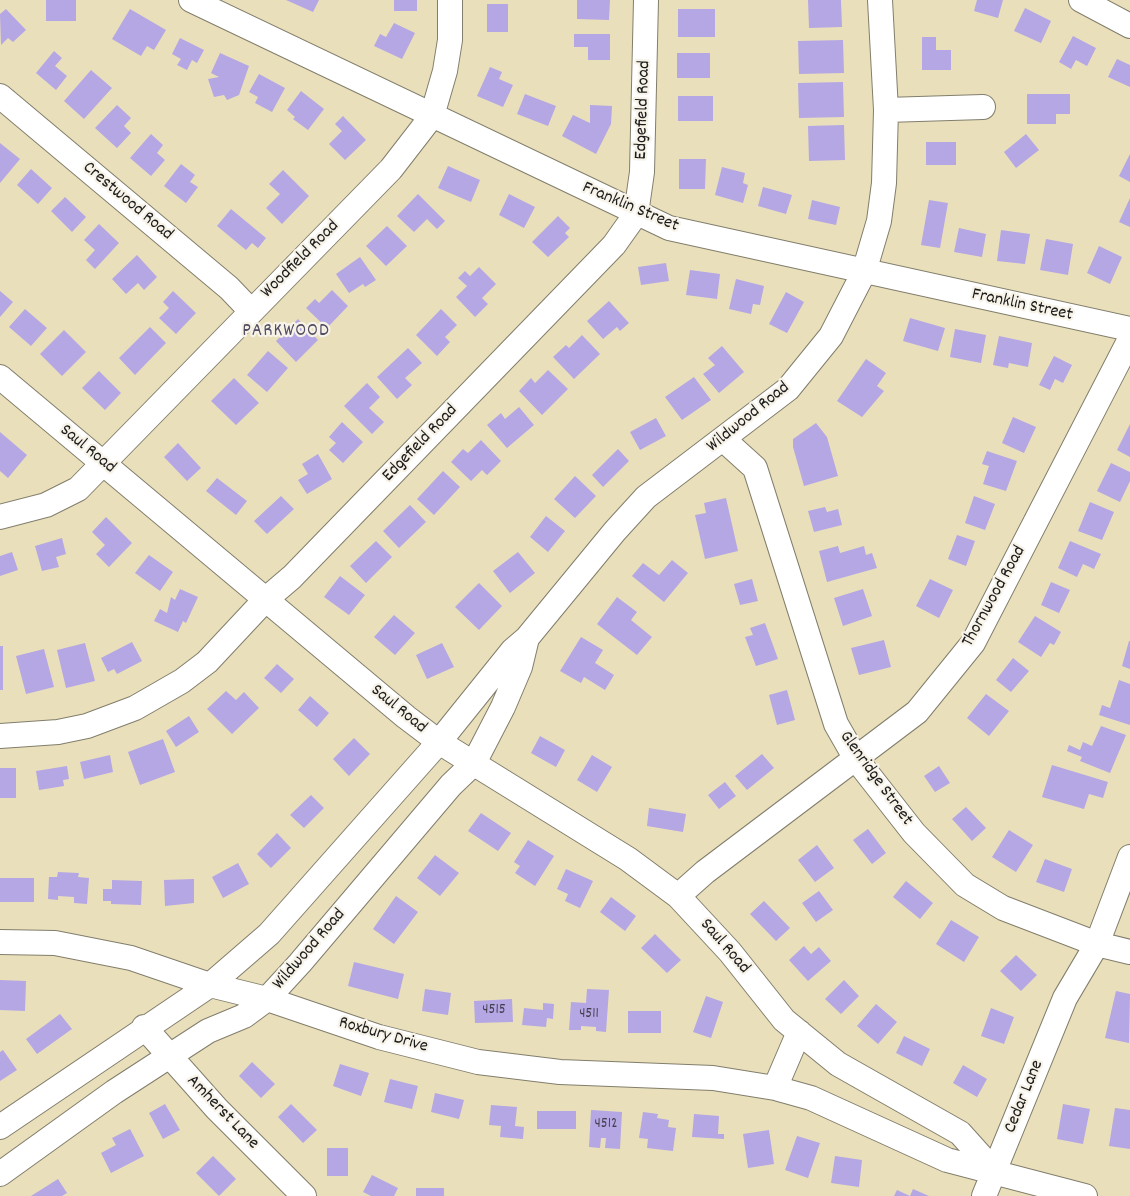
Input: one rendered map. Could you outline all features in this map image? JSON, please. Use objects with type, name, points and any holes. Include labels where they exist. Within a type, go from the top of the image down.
[{"type":"street","name":"Franklin Street","points":[[191,0],[636,214],[669,228],[864,272],[1130,328]]},
{"type":"street","name":"Woodfield Road","points":[[0,517],[46,505],[78,489],[391,169],[432,116],[445,71],[450,40],[450,0]]},
{"type":"street","name":"Edgefield Road","points":[[0,736],[58,732],[88,726],[134,708],[182,681],[207,662],[607,252],[636,214],[642,172],[646,0]]},
{"type":"street","name":"Wildwood Road","points":[[0,1127],[144,1027],[210,985],[269,934],[439,742],[513,650],[528,638],[615,531],[646,497],[724,440],[788,389],[831,336],[864,272],[879,221],[884,183],[886,110],[880,0]]},
{"type":"street","points":[[1081,0],[1130,26]]},
{"type":"street","name":"Crestwood Road","points":[[0,96],[229,288],[251,310]]},
{"type":"street","points":[[886,110],[983,107]]},
{"type":"street","name":"Thornwood Road","points":[[678,896],[705,872],[918,712],[973,643],[1130,339]]},
{"type":"street","name":"Saul Road","points":[[0,377],[406,717],[439,742],[628,859],[678,896],[730,952],[784,1020],[838,1064],[960,1133],[995,1172]]},
{"type":"street","name":"Glenridge Street","points":[[724,440],[755,468],[836,724],[856,759],[914,833],[965,885],[1002,908],[1089,941],[1130,952]]},
{"type":"street","name":"Wildwood Road","points":[[0,1174],[106,1098],[208,1031],[256,1009],[267,999],[318,943],[451,784],[474,763],[503,707],[520,667],[528,638]]},
{"type":"street","name":"Cedar Lane","points":[[984,1196],[1089,941],[1126,866]]},
{"type":"street","name":"Roxbury Drive","points":[[0,942],[55,943],[132,958],[210,985],[267,999],[379,1037],[478,1062],[560,1072],[713,1078],[775,1088]]},
{"type":"street","name":"Amherst Lane","points":[[144,1027],[216,1109],[304,1196]]},
{"type":"street","points":[[798,1032],[775,1088],[811,1098],[947,1160],[1085,1196]]},
{"type":"building","points":[[46,0],[76,0],[76,21],[46,21]]},
{"type":"building","points":[[286,0],[319,0],[313,12]]},
{"type":"building","points":[[394,0],[417,0],[417,11],[394,11]]},
{"type":"building","points":[[577,0],[610,0],[609,20],[577,19]]},
{"type":"building","points":[[808,0],[841,0],[842,27],[809,28]]},
{"type":"building","points":[[977,0],[1003,0],[998,18],[974,11]]},
{"type":"building","points":[[487,4],[508,4],[508,32],[487,32]]},
{"type":"building","points":[[1025,8],[1051,21],[1041,43],[1014,31]]},
{"type":"building","points":[[6,9],[26,30],[13,42],[8,38],[1,45],[0,14]]},
{"type":"building","points":[[130,9],[166,30],[154,50],[147,46],[141,56],[112,39]]},
{"type":"building","points":[[678,9],[715,9],[715,37],[678,37]]},
{"type":"building","points":[[394,23],[415,33],[402,59],[374,46],[380,34],[386,37]]},
{"type":"building","points":[[574,34],[610,34],[610,60],[588,60],[588,47],[574,47]]},
{"type":"building","points":[[1073,36],[1096,48],[1087,66],[1076,60],[1071,69],[1059,62]]},
{"type":"building","points":[[922,37],[936,37],[936,50],[951,50],[951,70],[922,70]]},
{"type":"building","points":[[180,38],[204,50],[197,63],[192,60],[187,70],[177,65],[181,59],[172,54]]},
{"type":"building","points":[[843,40],[844,73],[799,74],[798,41]]},
{"type":"building","points":[[54,51],[62,58],[55,66],[67,76],[56,90],[36,73]]},
{"type":"building","points":[[220,53],[249,66],[239,95],[227,100],[224,95],[214,97],[208,79],[219,77],[211,73]]},
{"type":"building","points":[[677,53],[710,53],[710,78],[677,78]]},
{"type":"building","points":[[1117,59],[1130,65],[1130,87],[1108,77]]},
{"type":"building","points":[[490,67],[502,72],[499,79],[513,85],[503,107],[477,96]]},
{"type":"building","points":[[91,70],[112,88],[84,119],[64,101]]},
{"type":"building","points":[[259,74],[285,88],[272,112],[255,103],[258,97],[249,92]]},
{"type":"building","points":[[843,82],[844,117],[799,118],[798,83]]},
{"type":"building","points":[[301,91],[324,109],[308,130],[293,119],[295,117],[287,110]]},
{"type":"building","points":[[525,94],[556,106],[548,126],[517,114]]},
{"type":"building","points":[[1027,94],[1070,94],[1070,114],[1056,114],[1056,124],[1027,124]]},
{"type":"building","points":[[678,96],[713,96],[713,121],[678,121]]},
{"type":"building","points":[[117,105],[131,118],[124,126],[131,133],[117,148],[95,128]]},
{"type":"building","points":[[590,105],[612,106],[611,124],[596,154],[562,136],[573,115],[590,123]]},
{"type":"building","points":[[343,116],[366,140],[345,160],[329,144],[342,131],[335,124]]},
{"type":"building","points":[[844,125],[845,160],[809,161],[808,126]]},
{"type":"building","points":[[151,134],[163,145],[157,153],[165,160],[151,176],[130,158]]},
{"type":"building","points":[[1026,134],[1039,150],[1016,168],[1004,152]]},
{"type":"building","points":[[926,142],[956,142],[956,165],[926,165]]},
{"type":"building","points":[[0,143],[20,159],[0,183]]},
{"type":"building","points":[[1130,154],[1130,182],[1119,176]]},
{"type":"building","points":[[679,159],[706,159],[705,189],[679,189]]},
{"type":"building","points":[[181,164],[195,175],[190,182],[198,187],[186,203],[164,186]]},
{"type":"building","points":[[448,166],[480,180],[471,202],[438,188]]},
{"type":"building","points":[[722,167],[745,173],[743,183],[748,185],[743,203],[715,195]]},
{"type":"building","points":[[31,169],[52,188],[38,204],[17,185]]},
{"type":"building","points":[[283,170],[309,196],[282,224],[266,208],[280,194],[269,184]]},
{"type":"building","points":[[763,187],[792,195],[786,214],[758,206]]},
{"type":"building","points":[[418,194],[445,221],[437,229],[427,219],[414,232],[397,216]]},
{"type":"building","points":[[509,194],[535,207],[524,228],[499,215]]},
{"type":"building","points":[[65,197],[86,217],[72,232],[51,211]]},
{"type":"building","points":[[1130,198],[1130,227],[1119,222]]},
{"type":"building","points":[[812,200],[840,207],[836,225],[808,219]]},
{"type":"building","points":[[929,200],[948,203],[940,248],[921,245]]},
{"type":"building","points":[[231,209],[266,238],[258,248],[252,243],[246,250],[217,226]]},
{"type":"building","points":[[558,216],[570,228],[565,233],[569,237],[548,257],[532,242]]},
{"type":"building","points":[[99,224],[119,243],[95,269],[86,260],[95,250],[84,240]]},
{"type":"building","points":[[387,226],[407,246],[386,266],[366,246]]},
{"type":"building","points":[[959,228],[986,234],[982,257],[954,252]]},
{"type":"building","points":[[1001,230],[1030,234],[1025,264],[997,261]]},
{"type":"building","points":[[1046,239],[1073,244],[1068,275],[1040,270]]},
{"type":"building","points":[[1099,246],[1122,257],[1110,284],[1087,273]]},
{"type":"building","points":[[137,255],[157,277],[144,290],[138,283],[126,294],[112,279]]},
{"type":"building","points":[[360,257],[376,280],[365,287],[363,284],[349,293],[336,274]]},
{"type":"building","points":[[666,263],[669,281],[641,285],[638,267]]},
{"type":"building","points":[[479,267],[496,284],[482,298],[488,304],[475,317],[456,297],[467,286],[458,278],[465,271],[470,276]]},
{"type":"building","points":[[690,270],[720,274],[717,299],[686,295]]},
{"type":"building","points":[[736,279],[764,286],[760,305],[753,304],[751,314],[729,309]]},
{"type":"building","points":[[332,290],[348,306],[327,328],[306,308],[315,299],[319,303]]},
{"type":"building","points":[[0,291],[13,302],[0,317]]},
{"type":"building","points":[[173,291],[196,313],[176,334],[159,318],[169,308],[163,302]]},
{"type":"building","points":[[786,292],[804,302],[787,333],[769,324]]},
{"type":"building","points":[[609,301],[629,323],[620,331],[617,327],[603,339],[587,321]]},
{"type":"building","points":[[25,309],[47,328],[31,346],[9,327]]},
{"type":"building","points":[[441,309],[457,325],[445,337],[450,342],[437,356],[416,335]]},
{"type":"building","points":[[910,318],[945,328],[938,351],[903,341]]},
{"type":"building","points":[[298,319],[318,340],[296,362],[276,341]]},
{"type":"building","points":[[150,327],[166,343],[135,375],[119,358]]},
{"type":"building","points":[[955,329],[986,335],[981,363],[950,357]]},
{"type":"building","points":[[64,330],[86,352],[62,376],[40,354]]},
{"type":"building","points":[[582,335],[600,354],[574,379],[553,357],[566,345],[569,348]]},
{"type":"building","points":[[999,336],[1032,343],[1028,367],[1009,363],[1008,368],[993,365]]},
{"type":"building","points":[[722,346],[744,372],[719,393],[703,374],[715,365],[708,358]]},
{"type":"building","points":[[408,348],[422,363],[405,378],[412,385],[397,399],[377,377]]},
{"type":"building","points":[[268,351],[288,368],[267,392],[247,375]]},
{"type":"building","points":[[1054,356],[1072,365],[1063,383],[1055,379],[1050,390],[1039,385]]},
{"type":"building","points":[[866,359],[886,373],[877,386],[884,391],[862,417],[837,401]]},
{"type":"building","points":[[548,370],[568,389],[542,415],[519,391],[531,378],[535,383]]},
{"type":"building","points":[[99,371],[121,393],[105,410],[82,388]]},
{"type":"building","points":[[694,377],[711,400],[682,420],[665,397]]},
{"type":"building","points":[[234,378],[259,403],[236,425],[211,401]]},
{"type":"building","points":[[367,383],[380,397],[369,408],[384,422],[372,434],[344,406]]},
{"type":"building","points":[[519,407],[534,425],[507,448],[487,425],[501,413],[505,419]]},
{"type":"building","points":[[1013,417],[1036,427],[1024,453],[1002,443]]},
{"type":"building","points":[[656,418],[666,436],[640,450],[630,432]]},
{"type":"building","points":[[342,422],[363,442],[343,463],[329,450],[336,443],[329,437]]},
{"type":"building","points":[[816,423],[827,437],[838,476],[804,486],[793,447],[793,439]]},
{"type":"building","points":[[1130,424],[1130,457],[1117,450]]},
{"type":"building","points":[[0,432],[27,455],[8,478],[0,471]]},
{"type":"building","points":[[481,440],[501,461],[487,475],[482,470],[471,481],[451,462],[463,449],[468,453]]},
{"type":"building","points":[[178,443],[201,468],[187,481],[164,457]]},
{"type":"building","points":[[618,449],[629,461],[603,487],[592,475]]},
{"type":"building","points":[[987,451],[1017,461],[1006,491],[983,484],[989,466],[982,464]]},
{"type":"building","points":[[318,454],[332,479],[307,494],[298,480],[308,474],[302,464]]},
{"type":"building","points":[[1111,463],[1130,472],[1130,481],[1120,502],[1097,491]]},
{"type":"building","points":[[443,471],[460,487],[434,515],[417,499]]},
{"type":"building","points":[[575,476],[596,496],[575,518],[554,499]]},
{"type":"building","points":[[217,478],[247,501],[236,515],[206,491]]},
{"type":"building","points":[[281,496],[294,509],[267,534],[254,521]]},
{"type":"building","points":[[974,496],[995,504],[985,530],[965,523]]},
{"type":"building","points":[[726,498],[738,551],[705,559],[695,515],[706,513],[704,503]]},
{"type":"building","points":[[1090,502],[1114,512],[1102,540],[1078,531]]},
{"type":"building","points":[[410,505],[426,522],[399,548],[383,531]]},
{"type":"building","points":[[825,507],[827,512],[838,509],[842,525],[814,532],[808,511]]},
{"type":"building","points":[[546,516],[565,531],[548,552],[530,537]]},
{"type":"building","points":[[106,517],[132,543],[109,567],[96,554],[105,545],[92,532]]},
{"type":"building","points":[[957,535],[975,541],[966,566],[948,559]]},
{"type":"building","points":[[62,538],[66,554],[56,557],[59,567],[42,571],[35,546]]},
{"type":"building","points":[[376,541],[392,557],[366,583],[350,566]]},
{"type":"building","points":[[1070,541],[1101,554],[1094,569],[1083,564],[1077,577],[1058,568]]},
{"type":"building","points":[[838,546],[840,553],[864,546],[866,555],[872,553],[877,568],[827,582],[819,551]]},
{"type":"building","points":[[12,552],[18,570],[0,576],[0,556]]},
{"type":"building","points":[[518,552],[535,573],[510,593],[493,571]]},
{"type":"building","points":[[149,555],[173,572],[160,591],[135,573]]},
{"type":"building","points":[[672,560],[688,573],[664,602],[632,576],[643,563],[659,575]]},
{"type":"building","points":[[340,576],[365,595],[349,615],[324,597]]},
{"type":"building","points":[[752,579],[758,601],[740,605],[734,584]]},
{"type":"building","points":[[930,579],[953,590],[939,618],[916,606]]},
{"type":"building","points":[[1051,582],[1070,590],[1059,613],[1041,605]]},
{"type":"building","points":[[479,583],[502,606],[479,630],[455,607]]},
{"type":"building","points":[[180,589],[198,597],[186,623],[183,621],[178,632],[154,621],[160,609],[167,613],[171,597],[175,600]]},
{"type":"building","points":[[863,589],[872,616],[843,626],[834,598]]},
{"type":"building","points":[[617,597],[637,612],[631,620],[652,637],[637,655],[597,624]]},
{"type":"building","points":[[394,615],[415,633],[395,655],[374,637]]},
{"type":"building","points":[[1035,616],[1061,632],[1054,645],[1050,643],[1041,657],[1018,642]]},
{"type":"building","points":[[765,623],[778,659],[756,666],[745,637],[753,635],[750,628]]},
{"type":"building","points":[[581,637],[603,650],[595,663],[614,675],[605,690],[584,677],[581,683],[560,671]]},
{"type":"building","points":[[884,640],[891,667],[859,675],[851,648]]},
{"type":"building","points":[[1130,641],[1130,669],[1122,666]]},
{"type":"building","points":[[132,642],[142,661],[117,674],[114,669],[108,672],[101,658]]},
{"type":"building","points":[[85,643],[95,681],[66,688],[57,650]]},
{"type":"building","points":[[442,643],[454,667],[427,679],[416,655]]},
{"type":"building","points":[[0,646],[3,646],[3,690],[0,690]]},
{"type":"building","points":[[44,649],[54,687],[26,694],[16,656]]},
{"type":"building","points":[[1013,658],[1029,671],[1011,692],[996,680]]},
{"type":"building","points":[[277,664],[294,679],[281,693],[264,678]]},
{"type":"building","points":[[1119,680],[1130,684],[1130,725],[1099,715],[1102,705],[1110,708]]},
{"type":"building","points":[[787,690],[795,720],[777,725],[769,695]]},
{"type":"building","points":[[226,691],[236,700],[244,692],[259,708],[232,734],[207,709]]},
{"type":"building","points":[[986,694],[1009,711],[989,736],[967,718]]},
{"type":"building","points":[[310,696],[329,713],[317,727],[298,710]]},
{"type":"building","points":[[189,716],[199,732],[176,747],[166,731]]},
{"type":"building","points":[[1101,726],[1126,735],[1110,773],[1080,761],[1082,757],[1067,751],[1069,745],[1080,750],[1083,742],[1092,746]]},
{"type":"building","points":[[540,736],[565,750],[556,767],[531,753]]},
{"type":"building","points":[[354,738],[370,754],[349,776],[333,759]]},
{"type":"building","points":[[163,739],[175,772],[140,785],[128,752]]},
{"type":"building","points":[[762,754],[774,768],[747,790],[735,776]]},
{"type":"building","points":[[110,755],[113,772],[84,779],[80,762]]},
{"type":"building","points":[[592,755],[612,767],[597,792],[577,780]]},
{"type":"building","points":[[1052,765],[1108,782],[1103,798],[1089,794],[1084,809],[1042,797]]},
{"type":"building","points":[[67,766],[69,779],[63,780],[64,786],[39,790],[36,771]]},
{"type":"building","points":[[939,766],[950,783],[935,792],[924,776]]},
{"type":"building","points":[[0,768],[16,768],[16,798],[0,798]]},
{"type":"building","points":[[725,782],[736,796],[719,809],[708,795]]},
{"type":"building","points":[[311,795],[324,808],[304,828],[290,815]]},
{"type":"building","points":[[966,807],[986,828],[972,841],[952,819]]},
{"type":"building","points":[[649,808],[686,814],[683,832],[647,826]]},
{"type":"building","points":[[481,813],[511,833],[498,851],[468,831]]},
{"type":"building","points":[[868,829],[886,853],[872,864],[853,840]]},
{"type":"building","points":[[1009,830],[1033,845],[1016,872],[992,857]]},
{"type":"building","points":[[277,833],[291,848],[271,868],[257,854]]},
{"type":"building","points":[[528,840],[554,856],[535,886],[515,873],[520,866],[514,862]]},
{"type":"building","points":[[817,845],[834,868],[815,882],[798,860]]},
{"type":"building","points":[[435,855],[459,873],[440,896],[417,878]]},
{"type":"building","points":[[1045,859],[1072,869],[1064,892],[1036,882]]},
{"type":"building","points":[[238,863],[249,884],[223,898],[212,877]]},
{"type":"building","points":[[566,869],[593,881],[580,908],[565,901],[568,894],[557,889]]},
{"type":"building","points":[[58,872],[79,873],[78,877],[89,878],[87,904],[74,903],[74,897],[58,896],[58,900],[48,899],[49,877],[57,877]]},
{"type":"building","points":[[0,878],[34,878],[34,902],[0,902]]},
{"type":"building","points":[[194,879],[194,903],[165,906],[164,880]]},
{"type":"building","points":[[112,880],[142,881],[141,905],[111,904],[111,901],[103,901],[103,889],[112,889]]},
{"type":"building","points":[[906,881],[933,903],[920,919],[893,897]]},
{"type":"building","points":[[819,891],[833,910],[816,922],[802,903]]},
{"type":"building","points":[[396,896],[418,912],[394,944],[373,929]]},
{"type":"building","points":[[611,897],[636,916],[625,931],[600,912]]},
{"type":"building","points":[[764,901],[790,928],[776,941],[750,914]]},
{"type":"building","points":[[951,920],[979,937],[964,962],[936,944]]},
{"type":"building","points":[[655,934],[681,960],[667,973],[641,948]]},
{"type":"building","points":[[804,946],[811,954],[819,947],[831,961],[808,981],[789,960]]},
{"type":"building","points":[[1016,955],[1037,975],[1021,991],[1000,971]]},
{"type":"building","points":[[354,962],[404,974],[398,999],[348,986]]},
{"type":"building","points":[[0,980],[26,981],[25,1011],[0,1010]]},
{"type":"building","points":[[844,980],[859,996],[841,1014],[825,999]]},
{"type":"building","points":[[425,989],[451,993],[448,1015],[422,1011]]},
{"type":"building","points":[[587,989],[609,990],[606,1032],[596,1031],[596,1027],[581,1026],[581,1030],[569,1030],[571,1002],[586,1003]]},
{"type":"building","points":[[1116,991],[1130,994],[1129,1043],[1105,1038]]},
{"type":"building","points":[[706,996],[723,1002],[711,1038],[693,1032]]},
{"type":"building","points":[[512,999],[513,1022],[475,1023],[474,1001]]},
{"type":"building","points":[[543,1003],[554,1004],[553,1019],[547,1018],[546,1027],[522,1025],[524,1008],[543,1010]]},
{"type":"building","points":[[876,1004],[897,1022],[878,1044],[857,1026]]},
{"type":"building","points":[[991,1008],[1014,1017],[1004,1044],[981,1036]]},
{"type":"building","points":[[628,1011],[661,1011],[661,1033],[628,1033]]},
{"type":"building","points":[[60,1014],[72,1029],[37,1054],[26,1039]]},
{"type":"building","points":[[904,1036],[930,1049],[922,1066],[896,1053]]},
{"type":"building","points":[[3,1050],[17,1070],[0,1081],[0,1052]]},
{"type":"building","points":[[252,1062],[275,1084],[261,1098],[239,1076]]},
{"type":"building","points":[[340,1064],[369,1073],[361,1096],[333,1086]]},
{"type":"building","points":[[963,1065],[987,1079],[977,1097],[953,1083]]},
{"type":"building","points":[[390,1079],[418,1086],[412,1109],[384,1102]]},
{"type":"building","points":[[435,1093],[464,1100],[459,1119],[431,1112]]},
{"type":"building","points":[[165,1104],[180,1130],[163,1139],[149,1113]]},
{"type":"building","points":[[291,1104],[317,1130],[303,1143],[278,1117]]},
{"type":"building","points":[[1063,1104],[1090,1109],[1083,1144],[1057,1139]]},
{"type":"building","points":[[491,1105],[517,1107],[515,1126],[524,1127],[523,1139],[500,1137],[501,1126],[489,1125]]},
{"type":"building","points":[[1115,1108],[1130,1110],[1130,1149],[1109,1146]]},
{"type":"building","points":[[591,1110],[622,1112],[620,1149],[605,1148],[606,1138],[601,1138],[600,1148],[589,1147]]},
{"type":"building","points":[[537,1111],[576,1111],[576,1129],[537,1129]]},
{"type":"building","points":[[643,1112],[658,1114],[657,1118],[669,1120],[668,1127],[676,1128],[673,1151],[647,1148],[648,1139],[639,1138]]},
{"type":"building","points":[[694,1114],[719,1116],[718,1134],[724,1134],[724,1139],[692,1137]]},
{"type":"building","points":[[130,1129],[144,1156],[111,1173],[101,1153],[116,1145],[112,1138]]},
{"type":"building","points":[[769,1130],[774,1164],[748,1168],[743,1134]]},
{"type":"building","points":[[797,1136],[820,1143],[808,1178],[785,1170]]},
{"type":"building","points":[[327,1148],[348,1148],[348,1176],[327,1176]]},
{"type":"building","points":[[213,1156],[236,1179],[219,1196],[196,1173]]},
{"type":"building","points":[[835,1156],[862,1160],[859,1187],[831,1183]]},
{"type":"building","points":[[372,1175],[398,1188],[394,1196],[371,1196],[363,1192]]},
{"type":"building","points":[[58,1179],[67,1193],[62,1196],[31,1196]]},
{"type":"building","points":[[416,1188],[444,1188],[444,1196],[416,1196]]},
{"type":"building","points":[[913,1189],[929,1196],[910,1196]]},
{"type":"building","points":[[897,1190],[910,1196],[894,1196]]},
{"type":"district","name":"PARKWOOD","points":[[286,332]]}]
